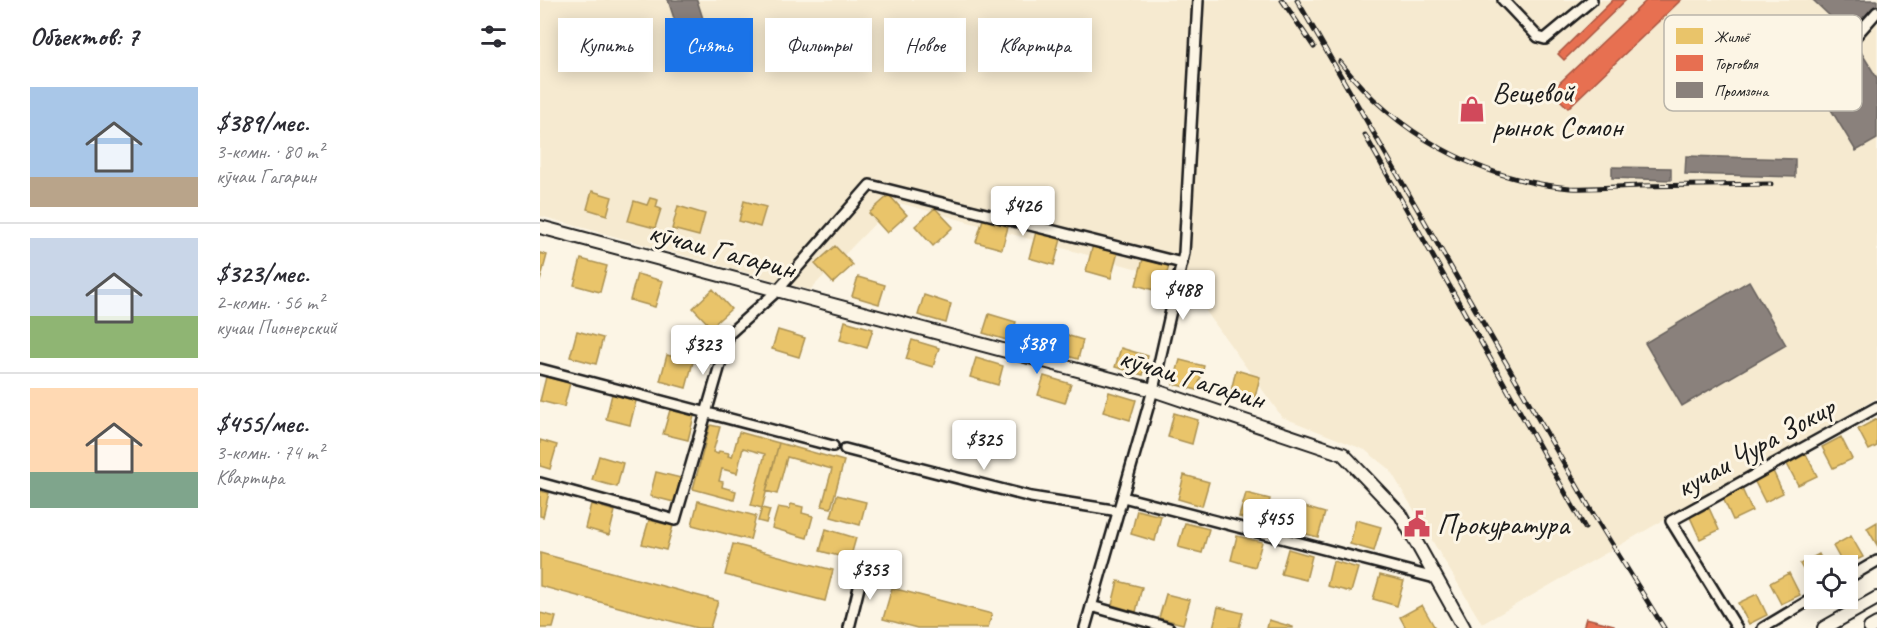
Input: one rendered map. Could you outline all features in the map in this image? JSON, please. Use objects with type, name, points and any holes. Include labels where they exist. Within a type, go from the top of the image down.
[{"type":"main road","name":"кӯчаи Гагарин","points":[[540,227],[1153,390],[1343,454],[1401,515],[1464,628]]},
{"type":"main road","points":[[1824,628],[1839,624],[1877,598]]},
{"type":"main road","points":[[1870,628],[1877,624]]},
{"type":"street","points":[[1086,628],[1153,390],[1182,263],[1198,0]]},
{"type":"street","points":[[1503,0],[1538,37],[1545,39],[1592,0]]},
{"type":"street","points":[[1862,29],[1877,12]]},
{"type":"street","points":[[540,483],[675,520],[729,334],[777,291],[870,185],[1182,263]]},
{"type":"street","points":[[540,369],[833,446]]},
{"type":"street","name":"кучаи Чура Зокир","points":[[1737,628],[1671,521],[1877,406]]},
{"type":"street","points":[[845,449],[1031,498],[1119,511]]},
{"type":"street","points":[[1123,496],[1435,578]]},
{"type":"street","points":[[1858,572],[1877,561]]},
{"type":"street","points":[[849,628],[864,567]]},
{"type":"street","points":[[1763,628],[1804,604]]},
{"type":"street","points":[[1091,606],[1169,628]]},
{"type":"shaded area","points":[[540,0],[1877,0],[1877,398],[1482,624],[1390,470],[1365,450],[1282,417],[1185,282],[896,202],[810,290],[540,216]]},
{"type":"building: Жильё","points":[[592,191],[612,197],[607,215],[587,209]]},
{"type":"building: Жильё","points":[[889,195],[907,215],[887,233],[869,213]]},
{"type":"building: Жильё","points":[[650,198],[658,200],[656,207],[661,209],[655,228],[628,221],[634,201],[647,205]]},
{"type":"building: Жильё","points":[[744,201],[766,207],[760,227],[739,221]]},
{"type":"building: Жильё","points":[[678,206],[705,214],[699,236],[672,229]]},
{"type":"building: Жильё","points":[[935,208],[953,227],[933,246],[915,226]]},
{"type":"building: Жильё","points":[[984,216],[1009,223],[1002,249],[976,242]]},
{"type":"building: Жильё","points":[[1036,232],[1061,239],[1054,265],[1029,258]]},
{"type":"building: Жильё","points":[[1093,245],[1118,252],[1111,278],[1086,271]]},
{"type":"building: Жильё","points":[[835,246],[853,265],[833,283],[815,264]]},
{"type":"building: Жильё","points":[[540,253],[547,255],[540,281]]},
{"type":"building: Жильё","points":[[581,259],[607,266],[600,292],[574,285]]},
{"type":"building: Жильё","points":[[1143,259],[1169,266],[1161,292],[1136,285]]},
{"type":"building: Жильё","points":[[637,274],[663,281],[655,307],[630,300]]},
{"type":"building: Жильё","points":[[858,277],[885,285],[879,304],[852,296]]},
{"type":"building: Жильё","points":[[713,289],[731,309],[711,327],[693,308]]},
{"type":"building: Жильё","points":[[924,295],[951,304],[946,323],[918,315]]},
{"type":"building: Жильё","points":[[989,314],[1016,322],[1010,341],[983,333]]},
{"type":"building: Жильё","points":[[845,321],[873,329],[867,348],[840,340]]},
{"type":"building: Жильё","points":[[778,330],[805,338],[799,357],[772,349]]},
{"type":"building: Жильё","points":[[577,331],[603,338],[596,364],[570,357]]},
{"type":"building: Жильё","points":[[1056,332],[1083,340],[1078,359],[1050,351]]},
{"type":"building: Жильё","points":[[912,340],[939,348],[933,367],[906,359]]},
{"type":"building: Жильё","points":[[1121,348],[1148,356],[1143,375],[1115,367]]},
{"type":"building: Жильё","points":[[667,355],[693,362],[686,388],[660,381]]},
{"type":"building: Жильё","points":[[976,358],[1003,366],[998,385],[970,377]]},
{"type":"building: Жильё","points":[[1180,360],[1204,366],[1197,390],[1173,384]]},
{"type":"building: Жильё","points":[[1236,370],[1260,377],[1254,401],[1230,395]]},
{"type":"building: Жильё","points":[[1044,376],[1071,384],[1065,403],[1038,395]]},
{"type":"building: Жильё","points":[[546,377],[570,383],[564,407],[540,401]]},
{"type":"building: Жильё","points":[[1109,392],[1136,400],[1130,420],[1103,412]]},
{"type":"building: Жильё","points":[[612,394],[636,401],[630,425],[606,419]]},
{"type":"building: Жильё","points":[[670,410],[694,416],[688,440],[663,434]]},
{"type":"building: Жильё","points":[[1174,413],[1198,420],[1192,444],[1168,437]]},
{"type":"building: Жильё","points":[[1877,419],[1877,446],[1869,450],[1858,429]]},
{"type":"building: Жильё","points":[[710,425],[720,427],[713,452],[718,454],[719,451],[729,453],[728,456],[732,457],[739,432],[779,443],[762,508],[751,505],[765,454],[743,448],[737,473],[722,469],[719,481],[723,482],[722,487],[736,491],[734,500],[693,489]]},
{"type":"building: Жильё","points":[[1841,437],[1852,459],[1833,468],[1822,447]]},
{"type":"building: Жильё","points":[[540,440],[557,445],[550,469],[540,466]]},
{"type":"building: Жильё","points":[[779,443],[844,461],[831,508],[822,506],[832,469],[787,457],[777,494],[766,491]]},
{"type":"building: Жильё","points":[[1806,454],[1817,476],[1798,485],[1787,464]]},
{"type":"building: Жильё","points":[[599,456],[623,463],[617,487],[592,480]]},
{"type":"building: Жильё","points":[[1773,471],[1783,493],[1765,502],[1754,480]]},
{"type":"building: Жильё","points":[[656,472],[681,478],[674,502],[650,496]]},
{"type":"building: Жильё","points":[[1184,475],[1209,482],[1202,506],[1178,499]]},
{"type":"building: Жильё","points":[[1742,489],[1752,511],[1733,520],[1723,498]]},
{"type":"building: Жильё","points":[[540,491],[549,493],[543,517],[540,516]]},
{"type":"building: Жильё","points":[[1246,493],[1270,499],[1263,523],[1239,517]]},
{"type":"building: Жильё","points":[[837,495],[866,502],[860,525],[831,517]]},
{"type":"building: Жильё","points":[[698,501],[756,516],[750,540],[692,525]]},
{"type":"building: Жильё","points":[[591,504],[615,511],[609,535],[585,528]]},
{"type":"building: Жильё","points":[[791,504],[803,507],[802,513],[813,516],[807,538],[772,528],[778,507],[789,509]]},
{"type":"building: Жильё","points":[[1301,506],[1325,513],[1318,537],[1294,531]]},
{"type":"building: Жильё","points":[[762,508],[770,510],[766,523],[758,521]]},
{"type":"building: Жильё","points":[[1709,508],[1719,530],[1700,539],[1690,517]]},
{"type":"building: Жильё","points":[[1137,510],[1161,516],[1155,541],[1131,534]]},
{"type":"building: Жильё","points":[[649,520],[673,526],[666,550],[642,544]]},
{"type":"building: Жильё","points":[[1356,520],[1381,527],[1374,551],[1350,544]]},
{"type":"building: Жильё","points":[[1877,522],[1877,545],[1867,528]]},
{"type":"building: Жильё","points":[[1185,523],[1209,529],[1202,553],[1178,547]]},
{"type":"building: Жильё","points":[[826,529],[856,538],[850,559],[820,551]]},
{"type":"building: Жильё","points":[[1237,536],[1262,542],[1255,567],[1231,560]]},
{"type":"building: Жильё","points":[[1851,536],[1863,557],[1858,559],[1858,555],[1838,555],[1833,546]]},
{"type":"building: Жильё","points":[[733,544],[833,570],[825,601],[725,575]]},
{"type":"building: Жильё","points":[[1288,549],[1312,556],[1306,580],[1281,574]]},
{"type":"building: Жильё","points":[[540,553],[718,601],[710,628],[697,628],[540,586]]},
{"type":"building: Жильё","points":[[1333,561],[1358,568],[1351,592],[1327,586]]},
{"type":"building: Жильё","points":[[1789,573],[1800,595],[1781,604],[1770,583]]},
{"type":"building: Жильё","points":[[1380,575],[1404,581],[1397,606],[1373,599]]},
{"type":"building: Жильё","points":[[1118,581],[1142,587],[1136,612],[1112,605]]},
{"type":"building: Жильё","points":[[892,588],[992,614],[988,628],[917,628],[883,619]]},
{"type":"building: Жильё","points":[[1166,594],[1190,600],[1183,624],[1159,618]]},
{"type":"building: Жильё","points":[[1757,594],[1767,615],[1749,624],[1738,603]]},
{"type":"building: Жильё","points":[[1422,605],[1435,628],[1406,628],[1400,617]]},
{"type":"building: Жильё","points":[[1218,607],[1243,613],[1239,628],[1213,628]]},
{"type":"building: Жильё","points":[[540,613],[556,617],[553,628],[540,628]]},
{"type":"building: Жильё","points":[[1269,620],[1293,627],[1293,628],[1267,628]]},
{"type":"building: Торговля","points":[[1613,0],[1626,0],[1564,60],[1558,54]]},
{"type":"building: Торговля","points":[[1647,0],[1681,0],[1568,108],[1551,91]]},
{"type":"building: Торговля","points":[[1586,618],[1614,625],[1613,628],[1583,628]]},
{"type":"building: Промзона","points":[[668,0],[697,0],[703,18],[674,18]]},
{"type":"building: Промзона","points":[[1813,0],[1877,0],[1877,7],[1862,23],[1862,15],[1829,15]]},
{"type":"building: Промзона","points":[[1862,54],[1877,78],[1877,139],[1856,151],[1832,111],[1862,111]]},
{"type":"building: Промзона","points":[[1686,156],[1795,159],[1795,177],[1685,174]]},
{"type":"building: Промзона","points":[[1612,167],[1671,168],[1671,180],[1612,178]]},
{"type":"building: Промзона","points":[[1749,281],[1786,345],[1682,406],[1645,343]]},
{"type":"railway","points":[[1282,0],[1314,47]]},
{"type":"railway","points":[[1297,0],[1592,512],[1664,628]]},
{"type":"railway","points":[[1340,62],[1386,111],[1413,131],[1442,149],[1503,175],[1570,188],[1771,184]]},
{"type":"railway","points":[[1365,135],[1585,528]]},
{"type":"place","name":"Вещевой рынок Сомон","points":[[1472,109]]},
{"type":"place","name":"Прокуратура","points":[[1417,524]]}]
